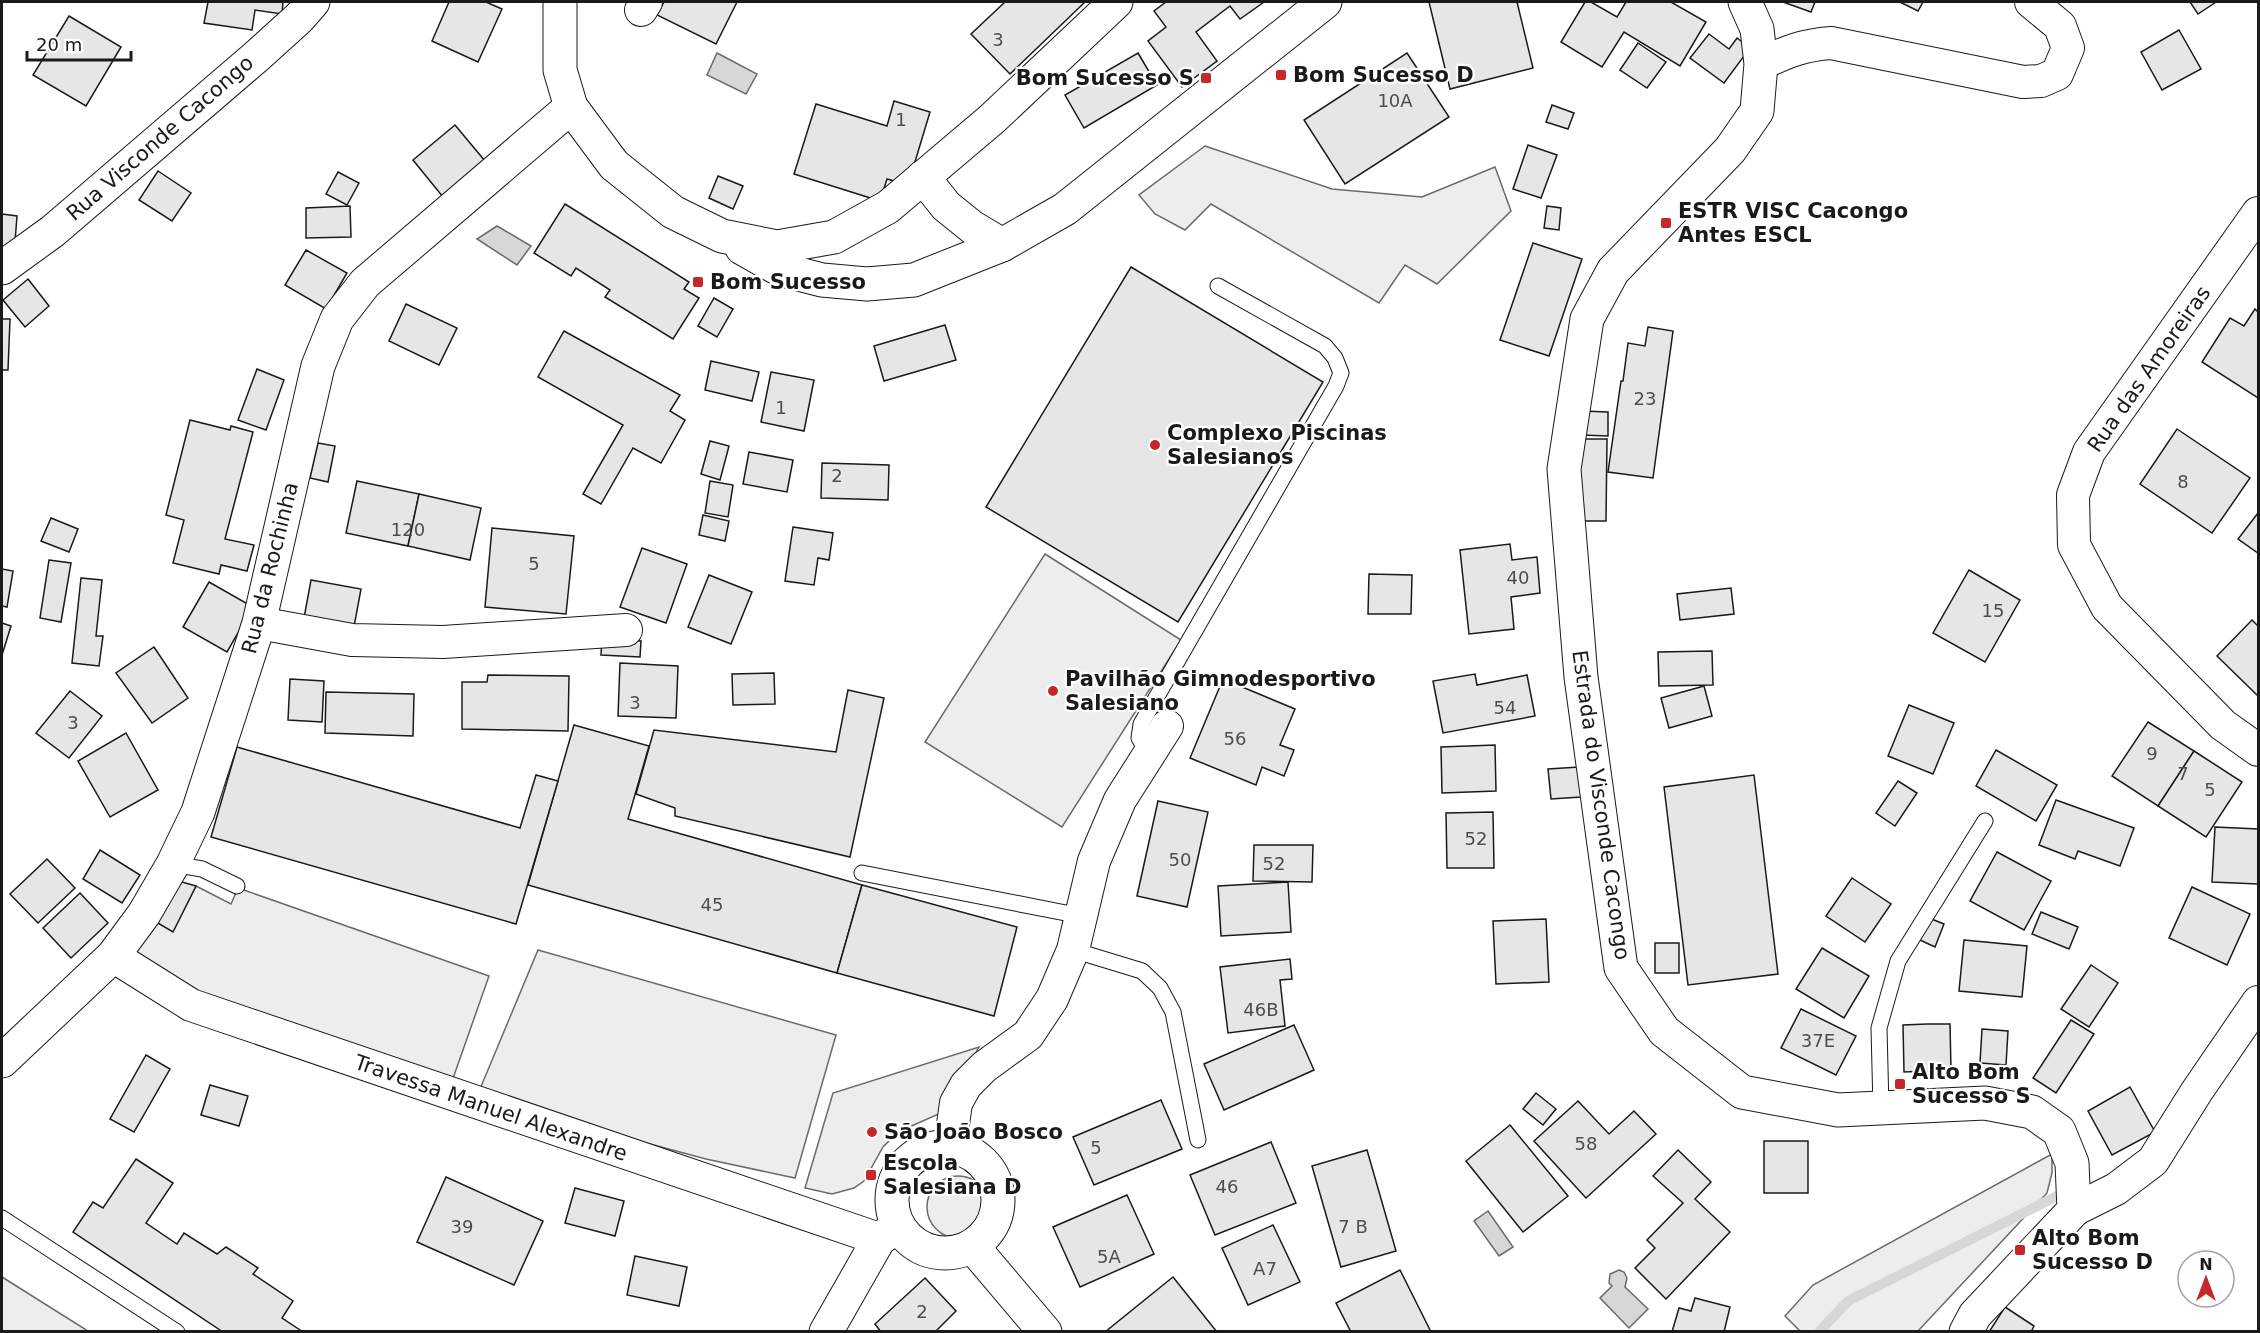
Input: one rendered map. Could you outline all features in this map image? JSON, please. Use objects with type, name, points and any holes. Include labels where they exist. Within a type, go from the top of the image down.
[{"type":"street","name":"Rua Visconde Cacongo","points":[[2,268],[53,231],[257,56],[313,2]]},
{"type":"street","points":[[560,2],[560,70],[571,107],[614,165],[673,212],[722,236],[779,269],[822,280],[867,284],[914,280],[1002,245],[1065,209],[1325,2]]},
{"type":"street","points":[[722,236],[777,247],[834,237],[888,207],[992,119],[1116,2]]},
{"type":"street","name":"Estrada do Visconde Cacongo","points":[[1745,2],[1757,29],[1761,64],[1757,111],[1731,150],[1613,271],[1587,319],[1564,469],[1581,677],[1621,968],[1664,1031],[1742,1092],[1838,1110],[1984,1103],[2032,1112],[2059,1131],[2072,1163],[2074,1210]]},
{"type":"street","points":[[1761,64],[1792,49],[1809,44],[1831,43],[2023,82],[2041,81],[2057,74],[2068,48],[2060,26],[2031,2]]},
{"type":"street","name":"Rua da Rochinha","points":[[2,1061],[113,956],[144,915],[173,864],[198,812],[259,623],[318,366],[337,319],[365,283],[571,107]]},
{"type":"street","points":[[923,177],[946,207],[972,227],[1002,245]]},
{"type":"street","name":"Rua das Amoreiras","points":[[2259,213],[2089,452],[2073,495],[2074,545],[2107,607],[2223,725],[2259,750]]},
{"type":"street","points":[[259,623],[352,640],[443,642],[626,630]]},
{"type":"street","points":[[950,1146],[956,1103],[966,1085],[984,1067],[1028,1035],[1052,999],[1073,950],[1094,861],[1102,841],[1120,800],[1167,726]]},
{"type":"street","name":"Travessa Manuel Alexandre","points":[[113,956],[191,1005],[888,1233]]},
{"type":"street","points":[[1966,1332],[1975,1315],[2074,1210],[2116,1189],[2152,1161],[2259,1002]]},
{"type":"street","points":[[826,1332],[888,1233],[890,1198],[899,1170],[921,1151],[950,1146],[971,1153],[988,1168],[998,1188],[998,1211],[990,1232],[973,1246],[945,1255],[917,1248],[888,1233]]},
{"type":"street","points":[[973,1246],[1045,1332]]},
{"type":"lane","points":[[1149,754],[1139,738],[1141,724],[1336,386],[1341,373],[1335,358],[1325,346],[1218,286]]},
{"type":"lane","points":[[1881,1108],[1879,1028],[1898,961],[1984,821]]},
{"type":"lane","points":[[173,864],[202,869],[237,886]]},
{"type":"lane","points":[[862,873],[1081,916]]},
{"type":"lane","points":[[1073,950],[1142,971],[1160,988],[1173,1012],[1197,1140]]},
{"type":"lane","points":[[2,1218],[177,1332]]},
{"type":"shaded area","points":[[717,53],[757,74],[746,94],[707,75]]},
{"type":"shaded area","points":[[1205,146],[1332,189],[1422,197],[1495,167],[1511,211],[1437,284],[1405,265],[1379,303],[1211,204],[1185,230],[1155,214],[1139,195]]},
{"type":"shaded area","points":[[497,226],[531,246],[517,265],[477,239]]},
{"type":"shaded area","name":"Pavilhão Gimnodesportivo Salesiano","points":[[1045,554],[1181,640],[1062,827],[925,742]]},
{"type":"shaded area","points":[[196,886],[231,904],[238,888],[489,976],[451,1084],[199,996],[137,960],[136,949],[151,919],[173,931]]},
{"type":"shaded area","points":[[538,950],[836,1035],[795,1178],[706,1159],[568,1122],[480,1089]]},
{"type":"shaded area","points":[[979,1047],[941,1113],[898,1132],[883,1147],[864,1181],[854,1188],[832,1194],[805,1188],[833,1093]]},
{"type":"shaded area","points":[[2052,1154],[2052,1173],[2047,1193],[1918,1331],[1800,1331],[1785,1316],[1813,1285]]},
{"type":"shaded area","points":[[958,1176],[980,1185],[989,1207],[980,1229],[958,1238],[936,1229],[927,1207],[936,1185]]},
{"type":"shaded area","points":[[1488,1211],[1513,1247],[1499,1256],[1474,1221]]},
{"type":"shaded area","points":[[1619,1270],[1624,1272],[1627,1278],[1625,1287],[1648,1309],[1629,1328],[1600,1298],[1612,1286],[1609,1283],[1610,1274]]},
{"type":"shaded area","points":[[2,1277],[88,1331],[2,1331]]},
{"type":"building","points":[[208,2],[283,2],[282,14],[255,10],[252,30],[204,23]]},
{"type":"building","points":[[449,2],[486,2],[502,9],[478,62],[432,41]]},
{"type":"building","points":[[664,2],[737,2],[716,44],[657,15]]},
{"type":"building","points":[[1005,2],[1085,2],[1010,74],[971,34]]},
{"type":"building","points":[[1166,2],[1264,2],[1240,19],[1230,6],[1196,32],[1217,61],[1182,87],[1148,41],[1166,27],[1154,11]]},
{"type":"building","points":[[1429,2],[1517,2],[1533,68],[1450,89]]},
{"type":"building","points":[[1585,2],[1591,2],[1617,17],[1626,2],[1671,2],[1706,22],[1680,66],[1624,32],[1602,67],[1561,42]]},
{"type":"building","points":[[1783,2],[1815,2],[1811,12]]},
{"type":"building","points":[[1900,2],[1923,2],[1918,11]]},
{"type":"building","points":[[2190,2],[2216,2],[2198,14]]},
{"type":"building","points":[[69,16],[121,47],[86,106],[33,75]]},
{"type":"building","points":[[2179,30],[2201,69],[2162,90],[2141,52]]},
{"type":"building","points":[[1709,34],[1729,49],[1737,38],[1750,48],[1724,83],[1690,58]]},
{"type":"building","points":[[1638,43],[1666,62],[1647,88],[1620,70]]},
{"type":"building","points":[[1138,53],[1157,85],[1084,128],[1065,95]]},
{"type":"building","points":[[1407,53],[1449,117],[1345,184],[1304,120]]},
{"type":"building","points":[[894,101],[930,112],[908,185],[887,179],[880,201],[794,174],[816,104],[887,126]]},
{"type":"building","points":[[1552,105],[1574,113],[1568,129],[1546,122]]},
{"type":"building","points":[[455,125],[485,161],[443,197],[413,160]]},
{"type":"building","points":[[1528,145],[1557,155],[1541,198],[1513,189]]},
{"type":"building","points":[[158,171],[191,193],[172,221],[139,200]]},
{"type":"building","points":[[338,172],[359,183],[347,205],[326,194]]},
{"type":"building","points":[[718,176],[743,186],[733,209],[709,198]]},
{"type":"building","points":[[565,204],[689,282],[684,289],[699,298],[673,339],[605,297],[610,290],[576,268],[571,276],[534,253]]},
{"type":"building","points":[[350,206],[351,237],[306,238],[306,208]]},
{"type":"building","points":[[1547,206],[1561,208],[1559,230],[1544,228]]},
{"type":"building","points":[[2,214],[17,216],[14,255],[2,254]]},
{"type":"building","points":[[1533,243],[1582,259],[1549,356],[1500,340]]},
{"type":"building","points":[[306,250],[347,273],[326,309],[285,285]]},
{"type":"building","name":"Complexo Piscinas Salesianos","points":[[1131,267],[1323,382],[1178,622],[986,507]]},
{"type":"building","points":[[28,279],[49,306],[25,327],[3,300]]},
{"type":"building","points":[[714,298],[733,309],[717,337],[698,326]]},
{"type":"building","points":[[406,304],[457,328],[439,365],[389,341]]},
{"type":"building","points":[[2255,309],[2258,312],[2258,398],[2202,362],[2230,318],[2244,326]]},
{"type":"building","points":[[2,319],[10,319],[8,370],[2,370]]},
{"type":"building","points":[[945,325],[956,360],[884,381],[874,346]]},
{"type":"building","points":[[1648,327],[1673,331],[1653,478],[1608,472],[1628,343],[1645,346]]},
{"type":"building","points":[[564,331],[680,395],[670,411],[685,420],[661,463],[633,448],[601,504],[583,494],[623,425],[538,377]]},
{"type":"building","points":[[711,361],[759,372],[752,401],[705,390]]},
{"type":"building","points":[[257,369],[284,380],[266,430],[238,420]]},
{"type":"building","points":[[771,372],[814,380],[804,431],[761,422]]},
{"type":"building","points":[[1583,411],[1608,412],[1608,436],[1582,435]]},
{"type":"building","points":[[190,420],[230,430],[231,426],[253,432],[225,539],[254,545],[247,571],[221,565],[219,574],[173,563],[184,520],[166,515]]},
{"type":"building","points":[[2177,429],[2250,478],[2212,533],[2140,484]]},
{"type":"building","points":[[1580,439],[1607,439],[1606,521],[1579,521]]},
{"type":"building","points":[[710,441],[729,446],[720,480],[701,474]]},
{"type":"building","points":[[318,443],[335,446],[328,482],[310,478]]},
{"type":"building","points":[[749,452],[793,460],[787,492],[743,484]]},
{"type":"building","points":[[822,463],[889,465],[888,500],[821,498]]},
{"type":"building","points":[[357,481],[419,494],[408,546],[346,533]]},
{"type":"building","points":[[710,481],[733,485],[728,517],[705,513]]},
{"type":"building","points":[[419,494],[481,508],[470,560],[408,546]]},
{"type":"building","points":[[2258,513],[2258,553],[2238,539]]},
{"type":"building","points":[[703,515],[729,521],[725,541],[699,535]]},
{"type":"building","points":[[51,518],[78,529],[69,552],[41,541]]},
{"type":"building","points":[[793,527],[833,533],[829,560],[818,558],[814,585],[785,581]]},
{"type":"building","points":[[492,528],[574,536],[566,614],[485,607]]},
{"type":"building","points":[[1510,544],[1512,560],[1537,557],[1540,593],[1511,597],[1514,629],[1469,634],[1460,550]]},
{"type":"building","points":[[642,548],[687,564],[666,623],[620,607]]},
{"type":"building","points":[[49,560],[71,563],[61,622],[40,618]]},
{"type":"building","points":[[2,569],[13,571],[7,607],[2,606]]},
{"type":"building","points":[[1969,570],[2020,600],[1985,662],[1933,633]]},
{"type":"building","points":[[1369,574],[1412,575],[1411,614],[1368,614]]},
{"type":"building","points":[[709,575],[752,592],[731,644],[688,627]]},
{"type":"building","points":[[81,578],[102,580],[96,636],[103,636],[99,666],[72,663]]},
{"type":"building","points":[[311,580],[361,589],[354,627],[304,618]]},
{"type":"building","points":[[209,582],[253,607],[227,652],[183,627]]},
{"type":"building","points":[[1731,588],[1734,614],[1680,620],[1677,594]]},
{"type":"building","points":[[2252,620],[2258,626],[2258,696],[2217,656]]},
{"type":"building","points":[[2,623],[11,626],[2,655]]},
{"type":"building","points":[[602,638],[641,641],[640,657],[601,655]]},
{"type":"building","points":[[154,647],[188,698],[152,723],[116,673]]},
{"type":"building","points":[[1712,651],[1713,685],[1659,686],[1658,652]]},
{"type":"building","points":[[620,663],[678,666],[676,718],[618,716]]},
{"type":"building","points":[[774,673],[775,704],[733,705],[732,674]]},
{"type":"building","points":[[1475,674],[1477,685],[1527,675],[1535,716],[1443,733],[1433,681]]},
{"type":"building","points":[[488,675],[569,676],[568,731],[462,729],[462,682],[487,682]]},
{"type":"building","points":[[290,679],[324,681],[322,722],[288,720]]},
{"type":"building","points":[[1223,679],[1295,709],[1280,745],[1294,750],[1284,776],[1262,767],[1256,785],[1190,758]]},
{"type":"building","points":[[1704,686],[1712,716],[1669,728],[1661,698]]},
{"type":"building","points":[[848,690],[884,698],[850,857],[675,816],[675,808],[636,794],[654,730],[836,752]]},
{"type":"building","points":[[70,691],[102,716],[69,758],[36,733]]},
{"type":"building","points":[[326,692],[414,694],[413,736],[325,733]]},
{"type":"building","points":[[1909,705],[1954,723],[1933,774],[1888,756]]},
{"type":"building","points":[[2148,722],[2194,751],[2158,806],[2112,776]]},
{"type":"building","points":[[574,725],[649,746],[628,819],[862,885],[837,973],[528,885]]},
{"type":"building","points":[[126,733],[158,790],[110,817],[78,761]]},
{"type":"building","points":[[1495,745],[1496,791],[1442,793],[1441,747]]},
{"type":"building","points":[[237,747],[520,828],[536,775],[558,781],[516,924],[211,837]]},
{"type":"building","points":[[1996,750],[2057,785],[2036,821],[1976,786]]},
{"type":"building","points":[[2194,751],[2242,782],[2206,837],[2158,806]]},
{"type":"building","points":[[1579,767],[1581,797],[1551,799],[1548,769]]},
{"type":"building","points":[[1754,775],[1778,974],[1688,985],[1664,787]]},
{"type":"building","points":[[1898,781],[1917,793],[1895,826],[1876,813]]},
{"type":"building","points":[[2056,800],[2134,828],[2120,866],[2078,851],[2075,859],[2039,845]]},
{"type":"building","points":[[1158,801],[1208,812],[1187,907],[1137,896]]},
{"type":"building","points":[[1493,812],[1494,868],[1447,868],[1446,813]]},
{"type":"building","points":[[2215,827],[2258,829],[2258,884],[2212,882]]},
{"type":"building","points":[[1254,845],[1313,845],[1312,882],[1253,881]]},
{"type":"building","points":[[100,850],[140,875],[122,903],[83,879]]},
{"type":"building","points":[[1997,852],[2051,881],[2024,930],[1970,901]]},
{"type":"building","points":[[47,859],[75,888],[38,923],[10,894]]},
{"type":"building","points":[[1852,878],[1891,904],[1865,942],[1826,916]]},
{"type":"building","points":[[182,882],[196,886],[173,932],[151,919]]},
{"type":"building","points":[[1288,882],[1291,932],[1221,936],[1218,886]]},
{"type":"building","points":[[862,885],[1017,927],[994,1016],[837,973]]},
{"type":"building","points":[[2192,887],[2250,914],[2227,965],[2169,938]]},
{"type":"building","points":[[80,893],[108,923],[71,958],[43,928]]},
{"type":"building","points":[[2041,912],[2078,927],[2069,949],[2032,934]]},
{"type":"building","points":[[1929,918],[1944,924],[1935,947],[1920,940]]},
{"type":"building","points":[[1546,919],[1549,982],[1496,984],[1493,921]]},
{"type":"building","points":[[1964,940],[2027,946],[2022,997],[1959,991]]},
{"type":"building","points":[[1655,943],[1679,943],[1679,973],[1655,973]]},
{"type":"building","points":[[1822,948],[1869,976],[1844,1018],[1796,989]]},
{"type":"building","points":[[1290,959],[1292,979],[1280,980],[1285,1026],[1228,1033],[1220,967]]},
{"type":"building","points":[[2091,965],[2118,983],[2089,1027],[2061,1009]]},
{"type":"building","points":[[1801,1009],[1856,1036],[1836,1075],[1781,1048]]},
{"type":"building","points":[[2071,1020],[2094,1034],[2056,1093],[2033,1078]]},
{"type":"building","points":[[1950,1024],[1951,1070],[1904,1072],[1903,1025]]},
{"type":"building","points":[[1294,1025],[1314,1070],[1224,1110],[1204,1064]]},
{"type":"building","points":[[1982,1029],[2008,1031],[2006,1065],[1980,1063]]},
{"type":"building","points":[[146,1055],[170,1069],[134,1132],[110,1119]]},
{"type":"building","points":[[210,1085],[248,1096],[239,1126],[201,1115]]},
{"type":"building","points":[[2130,1087],[2155,1132],[2112,1155],[2088,1111]]},
{"type":"building","points":[[1536,1093],[1556,1109],[1543,1125],[1523,1109]]},
{"type":"building","points":[[1161,1100],[1182,1149],[1094,1185],[1073,1137]]},
{"type":"building","points":[[1578,1101],[1609,1134],[1634,1111],[1656,1134],[1586,1198],[1534,1141]]},
{"type":"building","points":[[1510,1125],[1568,1196],[1523,1232],[1466,1161]]},
{"type":"building","points":[[1764,1141],[1808,1141],[1808,1193],[1764,1193]]},
{"type":"building","points":[[1271,1142],[1296,1203],[1215,1235],[1190,1175]]},
{"type":"building","points":[[1367,1150],[1396,1251],[1341,1267],[1312,1166]]},
{"type":"building","points":[[1678,1150],[1711,1182],[1695,1199],[1730,1232],[1666,1299],[1635,1268],[1655,1248],[1647,1240],[1683,1203],[1653,1176]]},
{"type":"building","points":[[136,1159],[173,1183],[146,1223],[177,1244],[184,1233],[217,1254],[226,1247],[258,1268],[253,1274],[293,1301],[282,1318],[303,1332],[223,1332],[73,1232],[93,1202],[103,1208]]},
{"type":"building","points":[[446,1177],[543,1221],[514,1285],[417,1242]]},
{"type":"building","points":[[575,1188],[624,1201],[615,1236],[565,1223]]},
{"type":"building","points":[[1127,1195],[1154,1254],[1080,1287],[1053,1227]]},
{"type":"building","points":[[1273,1225],[1300,1282],[1248,1305],[1222,1248]]},
{"type":"building","points":[[635,1256],[687,1267],[679,1306],[627,1295]]},
{"type":"building","points":[[1400,1270],[1431,1332],[1351,1332],[1336,1303]]},
{"type":"building","points":[[1173,1277],[1217,1332],[1105,1332]]},
{"type":"building","points":[[925,1278],[956,1311],[935,1332],[881,1332],[875,1324]]},
{"type":"building","points":[[1695,1298],[1730,1307],[1724,1332],[1672,1332],[1679,1308],[1691,1311]]},
{"type":"building","points":[[2005,1307],[2034,1326],[2031,1332],[1989,1332]]},
{"type":"waterway","points":[[1819,1332],[1848,1301],[2059,1195]]},
{"type":"place","name":"Bom Sucesso D","points":[[1281,75]]},
{"type":"place","name":"Bom Sucesso S","points":[[1206,78]]},
{"type":"place","name":"ESTR VISC Cacongo Antes ESCL","points":[[1666,223]]},
{"type":"place","name":"Bom Sucesso","points":[[698,282]]},
{"type":"place","name":"Complexo Piscinas Salesianos","points":[[1155,445]]},
{"type":"place","name":"Pavilhão Gimnodesportivo Salesiano","points":[[1053,691]]},
{"type":"place","name":"Alto Bom Sucesso S","points":[[1900,1084]]},
{"type":"place","name":"São João Bosco","points":[[872,1132]]},
{"type":"place","name":"Escola Salesiana D","points":[[871,1175]]},
{"type":"place","name":"Alto Bom Sucesso D","points":[[2020,1250]]}]
